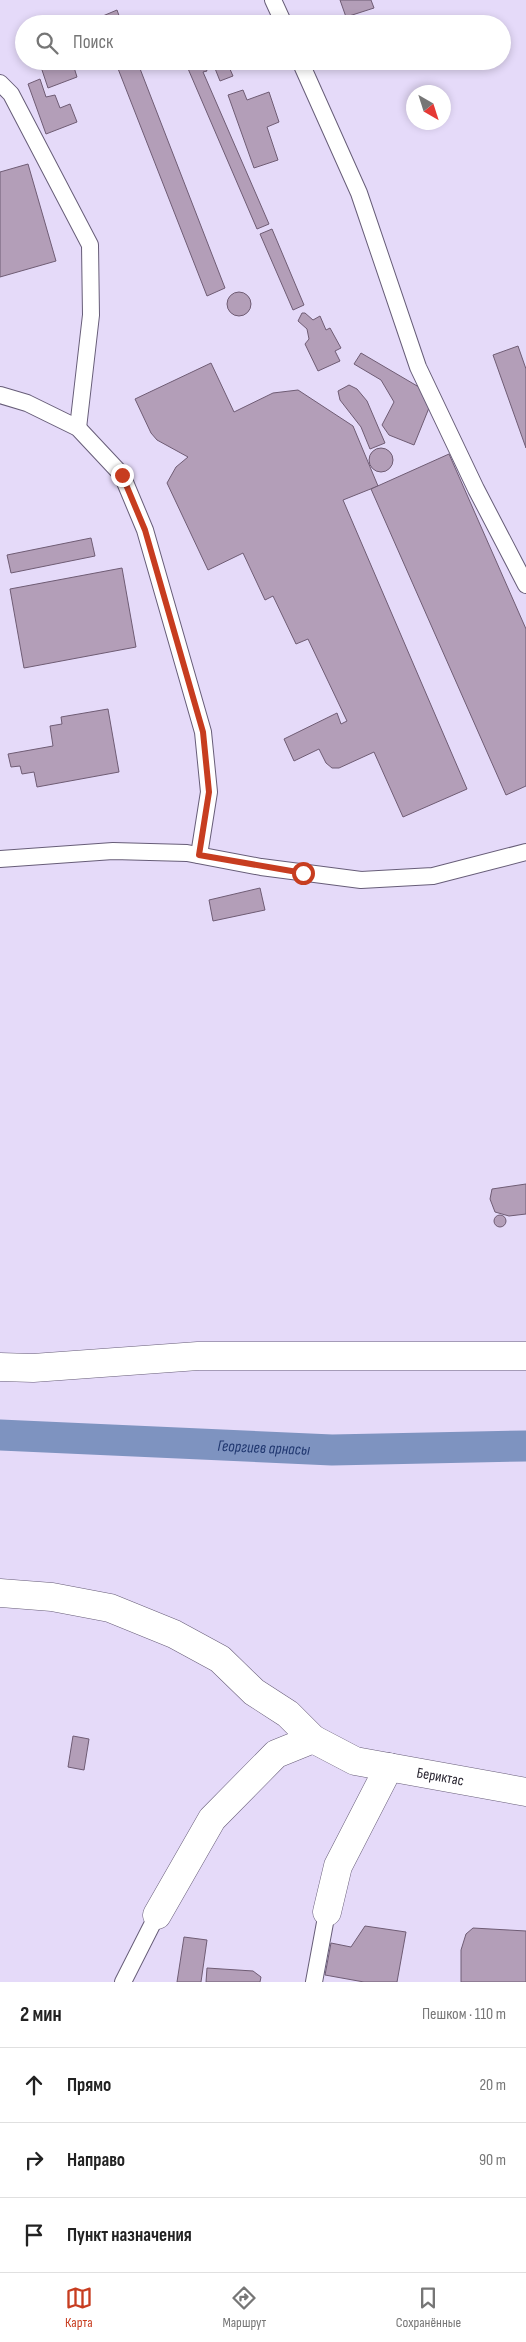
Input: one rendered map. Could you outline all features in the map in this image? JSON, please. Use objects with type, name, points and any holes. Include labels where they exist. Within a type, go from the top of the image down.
[{"type":"street","points":[[0,1367],[42,1367],[198,1356],[526,1356]]},
{"type":"street","name":"Бериктас","points":[[0,1593],[52,1597],[110,1608],[174,1634],[220,1659],[254,1692],[288,1714],[313,1739],[356,1761],[526,1792]]},
{"type":"street","points":[[157,1915],[212,1819],[276,1754],[313,1739]]},
{"type":"street","points":[[327,1912],[338,1866],[389,1767]]},
{"type":"lane","points":[[273,0],[280,15]]},
{"type":"lane","points":[[304,70],[359,193],[418,367],[476,489],[526,584]]},
{"type":"lane","points":[[0,83],[11,94],[90,245],[90,315],[78,428]]},
{"type":"lane","points":[[0,395],[27,403],[78,428],[122,475],[145,530],[203,732],[209,792],[199,855]]},
{"type":"lane","points":[[0,859],[113,851],[199,855],[261,867],[360,880],[433,876],[526,852]]},
{"type":"lane","points":[[314,1982],[327,1912]]},
{"type":"lane","points":[[123,1982],[157,1915]]},
{"type":"building","points":[[340,0],[371,0],[374,8],[352,15],[345,15]]},
{"type":"building","points":[[117,10],[119,15],[105,15]]},
{"type":"building","points":[[42,70],[75,70],[77,77],[48,88]]},
{"type":"building","points":[[119,70],[140,70],[225,288],[207,296]]},
{"type":"building","points":[[189,70],[207,70],[203,72],[269,224],[257,229]]},
{"type":"building","points":[[216,70],[230,70],[233,76],[220,81]]},
{"type":"building","points":[[40,79],[46,97],[55,95],[60,108],[70,104],[77,122],[46,134],[28,84]]},
{"type":"building","points":[[243,90],[247,100],[269,92],[279,122],[267,127],[278,160],[254,168],[228,95]]},
{"type":"building","points":[[28,164],[56,261],[0,277],[0,172]]},
{"type":"building","points":[[272,229],[304,305],[293,310],[260,234]]},
{"type":"building","points":[[239,292],[247,296],[251,304],[247,312],[239,316],[231,312],[227,304],[231,296]]},
{"type":"building","points":[[302,313],[305,313],[313,320],[320,316],[326,330],[330,328],[341,348],[335,351],[340,361],[318,371],[305,344],[309,339],[307,329],[298,321]]},
{"type":"building","points":[[518,346],[526,369],[526,448],[493,355]]},
{"type":"building","points":[[361,353],[424,390],[431,403],[414,445],[389,435],[382,425],[394,402],[381,380],[354,364]]},
{"type":"building","points":[[211,363],[234,412],[273,393],[298,390],[353,426],[378,486],[343,500],[467,789],[403,817],[374,752],[339,768],[332,768],[326,763],[319,749],[294,761],[284,739],[337,713],[341,724],[347,721],[308,639],[296,644],[273,596],[265,600],[243,553],[208,570],[167,483],[176,467],[188,457],[157,440],[151,433],[135,399]]},
{"type":"building","points":[[349,385],[357,389],[367,401],[385,443],[370,449],[361,427],[340,400],[338,391]]},
{"type":"building","points":[[381,448],[390,451],[393,460],[390,469],[381,472],[372,469],[369,460],[372,451]]},
{"type":"building","points":[[449,454],[526,629],[526,786],[506,795],[371,489]]},
{"type":"building","points":[[91,538],[95,556],[11,573],[7,555]]},
{"type":"building","points":[[122,568],[136,647],[24,668],[10,589]]},
{"type":"building","points":[[108,709],[119,772],[37,787],[34,772],[22,774],[20,766],[11,767],[8,754],[53,746],[50,726],[62,724],[61,717]]},
{"type":"building","points":[[260,888],[265,910],[213,921],[209,900]]},
{"type":"building","points":[[526,1184],[526,1214],[509,1216],[495,1212],[490,1199],[492,1189]]},
{"type":"building","points":[[498,1215],[502,1215],[506,1221],[502,1227],[498,1227],[494,1223],[494,1219]]},
{"type":"building","points":[[73,1736],[89,1739],[84,1770],[68,1767]]},
{"type":"building","points":[[365,1926],[406,1932],[397,1982],[364,1982],[325,1975],[331,1943],[351,1947]]},
{"type":"building","points":[[473,1928],[526,1931],[526,1982],[461,1982],[461,1950],[466,1934]]},
{"type":"building","points":[[184,1937],[207,1940],[201,1982],[177,1982]]},
{"type":"building","points":[[207,1968],[253,1971],[261,1977],[260,1982],[206,1982]]},
{"type":"waterway","name":"Георгиев арнасы","points":[[0,1435],[332,1450],[526,1446]]},
{"type":"route","points":[[122,475],[145,530],[203,732],[209,792],[199,855],[303,873]]}]
